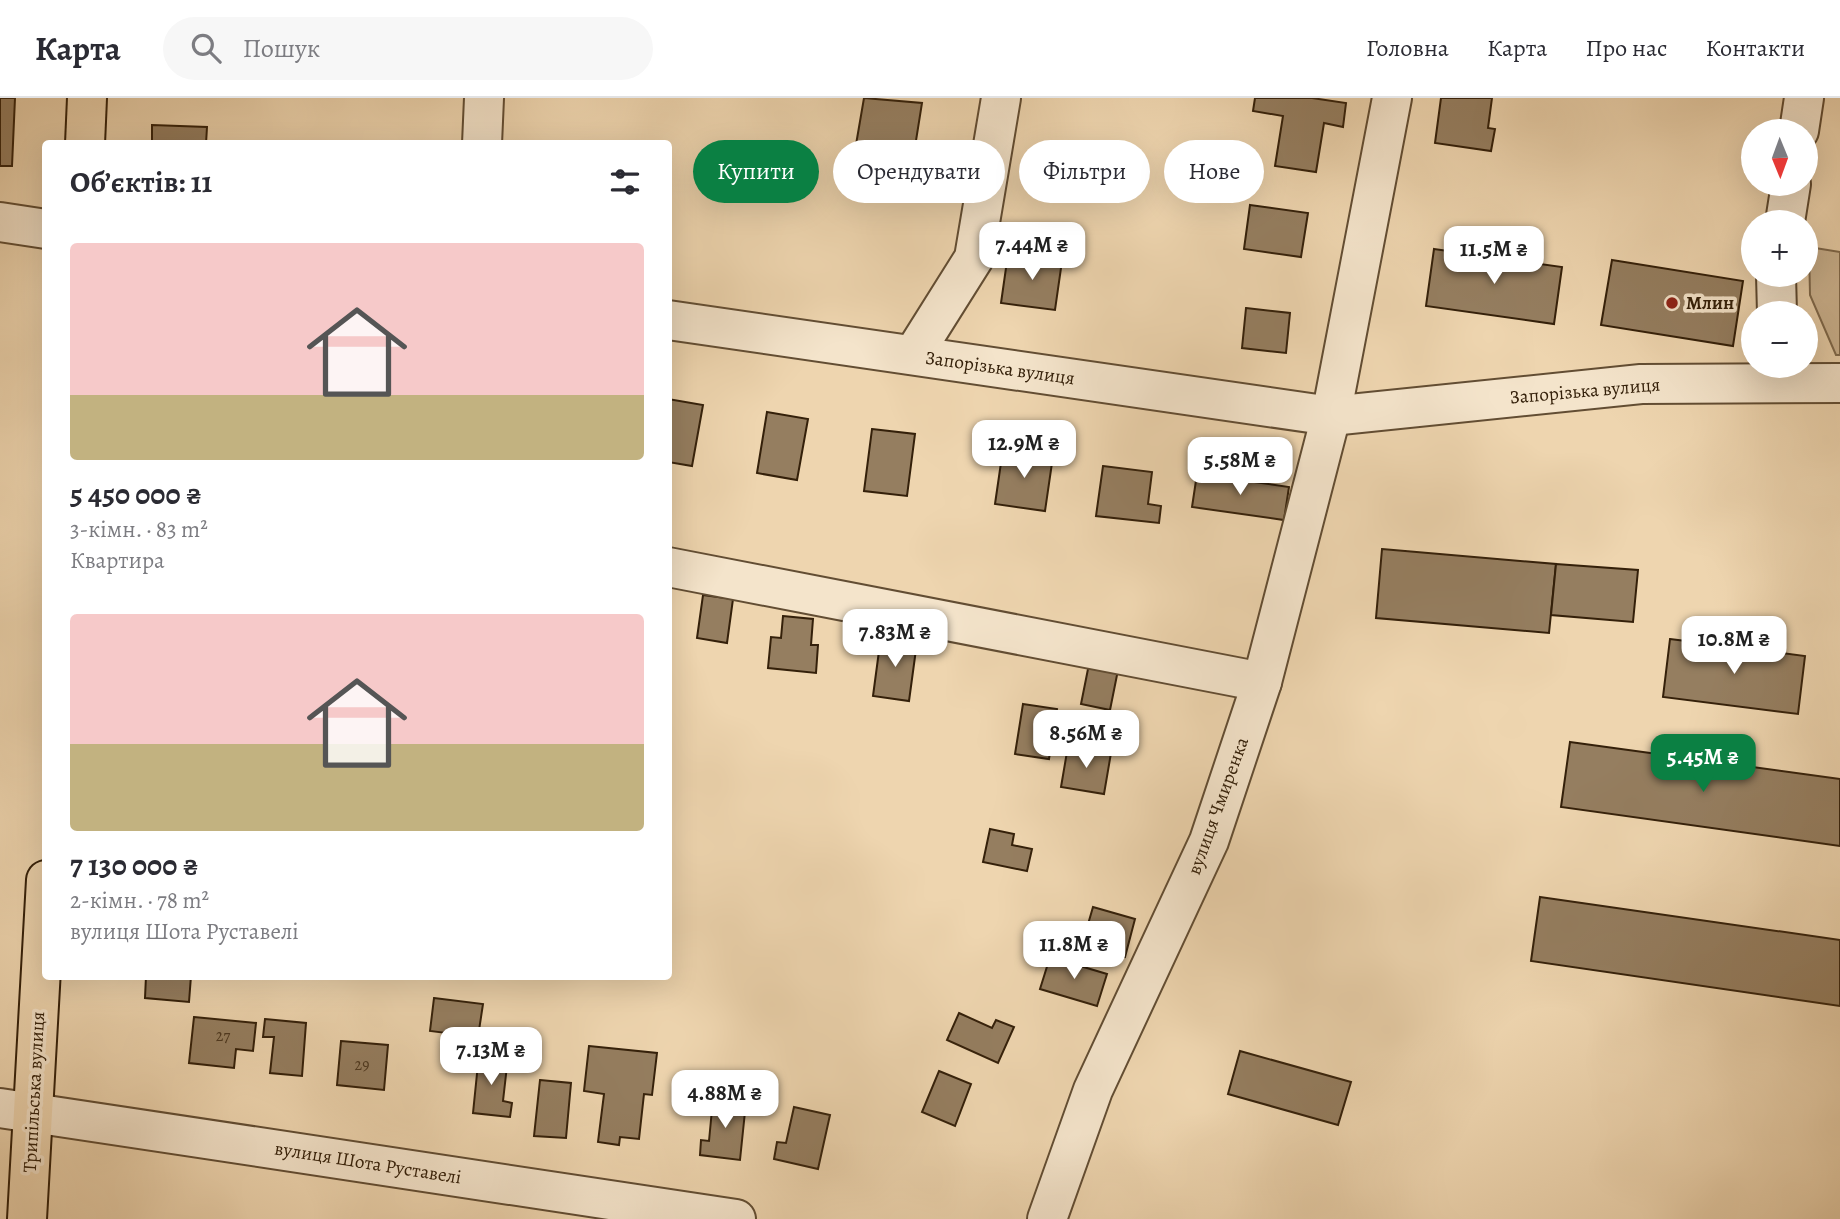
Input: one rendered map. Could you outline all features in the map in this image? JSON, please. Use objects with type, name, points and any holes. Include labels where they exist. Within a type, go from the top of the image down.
[{"type":"main road","points":[[85,140],[88,98]]},
{"type":"main road","name":"Трипільська вулиця","points":[[27,1219],[16,1110],[42,911]]},
{"type":"street","points":[[482,140],[484,98]]},
{"type":"street","points":[[913,355],[974,258],[1001,98]]},
{"type":"street","points":[[1331,416],[1392,98]]},
{"type":"street","points":[[1801,119],[1804,98]]},
{"type":"street","points":[[0,222],[42,228]]},
{"type":"street","name":"Запорізька вулиця","points":[[672,321],[1331,416],[1641,384],[1820,377]]},
{"type":"street","name":"вулиця Чмиренка","points":[[1046,1219],[1093,1090],[1209,841],[1262,682],[1331,416]]},
{"type":"street","points":[[672,568],[1262,682]]},
{"type":"street","name":"вулиця Шота Руставелі","points":[[16,1110],[537,1204],[736,1219]]},
{"type":"shaded area","points":[[1818,248],[1840,252],[1840,355],[1836,355],[1818,313],[1818,301],[1813,301],[1810,287],[1818,287]]},
{"type":"building","points":[[0,98],[15,98],[12,166],[0,166]]},
{"type":"building","points":[[864,98],[922,103],[916,140],[857,140]]},
{"type":"building","points":[[1255,98],[1312,98],[1346,103],[1343,127],[1324,123],[1316,172],[1275,166],[1283,116],[1253,111]]},
{"type":"building","points":[[1441,98],[1492,98],[1488,128],[1495,129],[1491,151],[1435,143]]},
{"type":"building","points":[[152,125],[207,127],[206,140],[152,140]]},
{"type":"building","points":[[1250,205],[1308,213],[1301,257],[1244,249]]},
{"type":"building","points":[[1434,249],[1562,267],[1554,324],[1426,306]]},
{"type":"building","points":[[1008,254],[1062,261],[1055,310],[1001,303]]},
{"type":"building","name":"Млин","points":[[1612,260],[1741,281],[1733,346],[1601,325]]},
{"type":"building","points":[[1246,308],[1290,313],[1286,353],[1242,348]]},
{"type":"building","points":[[672,400],[703,405],[692,466],[672,463]]},
{"type":"building","points":[[767,412],[808,419],[797,480],[757,473]]},
{"type":"building","points":[[872,429],[915,434],[907,496],[864,491]]},
{"type":"building","points":[[1003,449],[1053,456],[1045,511],[995,504]]},
{"type":"building","points":[[1103,466],[1152,472],[1148,504],[1161,506],[1159,523],[1096,516]]},
{"type":"building","points":[[1197,474],[1289,487],[1284,520],[1192,507]]},
{"type":"building","points":[[1382,549],[1556,564],[1549,633],[1376,618]]},
{"type":"building","points":[[1556,564],[1638,570],[1633,622],[1551,615]]},
{"type":"building","points":[[703,595],[733,599],[727,643],[697,638]]},
{"type":"building","points":[[783,616],[813,619],[811,645],[818,645],[816,673],[768,668],[771,637],[781,638]]},
{"type":"building","points":[[881,636],[917,642],[909,701],[873,696]]},
{"type":"building","points":[[1670,639],[1805,656],[1798,714],[1663,697]]},
{"type":"building","points":[[1089,664],[1118,670],[1110,710],[1081,704]]},
{"type":"building","points":[[1023,704],[1057,709],[1049,759],[1015,754]]},
{"type":"building","points":[[1570,742],[1840,779],[1840,846],[1561,807]]},
{"type":"building","points":[[1068,746],[1111,753],[1104,794],[1061,787]]},
{"type":"building","points":[[990,829],[1014,834],[1012,845],[1032,849],[1027,871],[983,862]]},
{"type":"building","points":[[1540,897],[1840,940],[1840,1006],[1531,961]]},
{"type":"building","points":[[1093,907],[1135,919],[1125,957],[1082,945]]},
{"type":"building","points":[[1050,957],[1107,974],[1097,1006],[1040,989]]},
{"type":"building","points":[[146,980],[191,980],[189,1002],[145,998]]},
{"type":"building","points":[[434,998],[483,1004],[478,1037],[430,1031]]},
{"type":"building","points":[[959,1013],[992,1028],[996,1020],[1014,1027],[998,1063],[947,1040]]},
{"type":"building","points":[[194,1017],[256,1023],[253,1051],[236,1049],[234,1068],[189,1063]]},
{"type":"building","points":[[265,1019],[306,1023],[302,1076],[270,1073],[274,1037],[263,1037]]},
{"type":"building","points":[[341,1041],[388,1045],[384,1090],[337,1085]]},
{"type":"building","points":[[589,1046],[657,1053],[652,1095],[644,1094],[639,1139],[620,1137],[619,1145],[598,1142],[604,1094],[584,1091]]},
{"type":"building","points":[[1240,1051],[1351,1082],[1338,1125],[1228,1094]]},
{"type":"building","points":[[479,1054],[508,1057],[503,1101],[512,1103],[510,1117],[473,1113]]},
{"type":"building","points":[[939,1071],[971,1084],[955,1126],[922,1112]]},
{"type":"building","points":[[540,1080],[571,1083],[566,1138],[534,1136]]},
{"type":"building","points":[[713,1099],[746,1102],[740,1160],[700,1155],[701,1140],[709,1141]]},
{"type":"building","points":[[794,1107],[830,1115],[818,1169],[774,1159],[777,1142],[786,1143]]},
{"type":"place","name":"Млин","points":[[1672,303]]}]
